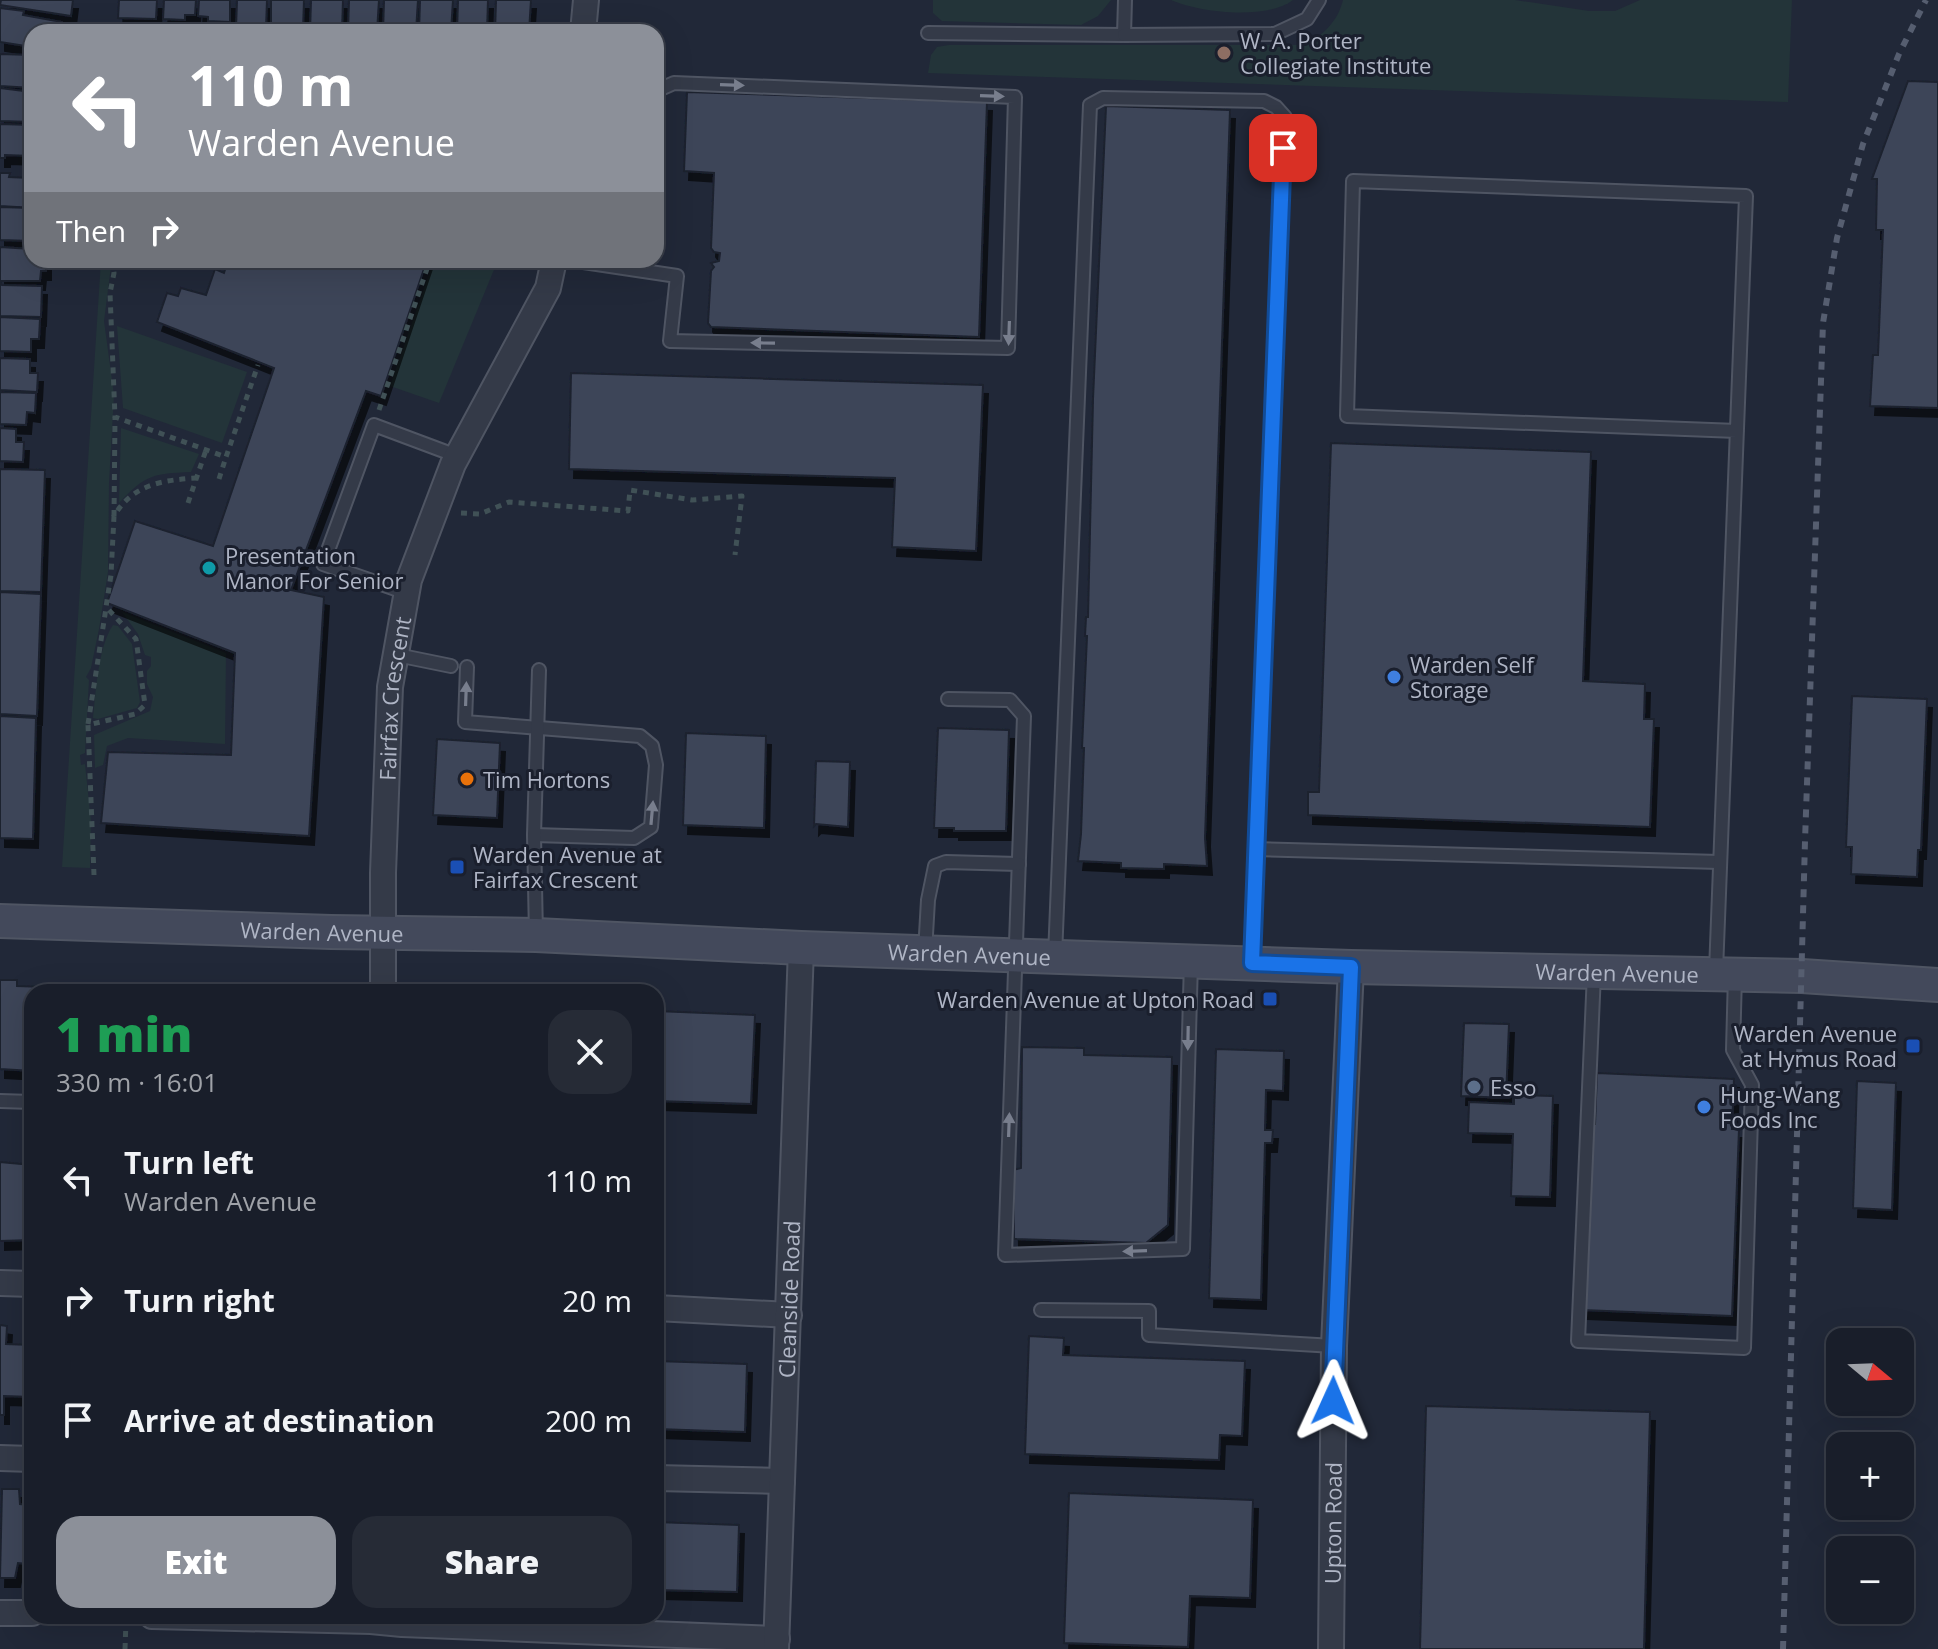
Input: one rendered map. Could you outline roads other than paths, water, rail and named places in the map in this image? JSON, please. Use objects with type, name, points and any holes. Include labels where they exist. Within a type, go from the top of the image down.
[{"type":"main road","name":"Warden Avenue","points":[[0,921],[536,935],[801,948],[1351,967],[1802,976],[1938,985]]},
{"type":"street","points":[[584,24],[586,0]]},
{"type":"street","name":"Fairfax Crescent","points":[[383,984],[390,687],[409,580],[457,456],[548,288],[552,268]]},
{"type":"street","name":"Cleanside Road","points":[[777,1644],[801,948]]},
{"type":"street","name":"Upton Road","points":[[1331,1649],[1334,1346],[1351,967]]},
{"type":"street","points":[[0,1283],[24,1284]]},
{"type":"street","points":[[664,1308],[789,1315]]},
{"type":"street","points":[[0,1458],[24,1459]]},
{"type":"street","points":[[664,1478],[782,1481]]},
{"type":"street","points":[[0,1613],[24,1613]]},
{"type":"street","points":[[401,1649],[402,1624]]},
{"type":"street","points":[[464,1624],[777,1644]]},
{"type":"lane","points":[[1124,35],[1125,0]]},
{"type":"lane","points":[[928,33],[1275,34],[1307,19],[1319,0]]},
{"type":"lane","points":[[624,268],[677,276],[670,341],[1008,348],[1015,97],[674,83],[664,87]]},
{"type":"lane","points":[[1054,957],[1090,105],[1103,98],[1264,101],[1276,107],[1285,117],[1252,963]]},
{"type":"lane","points":[[1594,972],[1578,1341],[1744,1348],[1752,1085],[1733,1050],[1725,975],[1719,862],[1737,431],[1746,196],[1353,181],[1347,416],[1737,431]]},
{"type":"lane","points":[[407,593],[323,564],[374,425],[457,456]]},
{"type":"lane","points":[[397,655],[451,666]]},
{"type":"lane","points":[[467,667],[465,722],[640,736],[652,746],[656,765],[651,827],[634,838],[534,835]]},
{"type":"lane","points":[[536,935],[534,835],[539,670]]},
{"type":"lane","points":[[948,699],[1010,700],[1024,716],[1005,1255],[1183,1249],[1191,960]]},
{"type":"lane","points":[[1255,849],[1719,862]]},
{"type":"lane","points":[[925,952],[931,874],[935,866],[946,862],[1019,864]]},
{"type":"lane","points":[[0,1101],[24,1102]]},
{"type":"lane","points":[[1041,1310],[1149,1311],[1149,1335],[1334,1346]]},
{"type":"railway","points":[[1783,1649],[1823,323],[1837,238],[1863,144],[1899,54],[1926,0]]},
{"type":"place","name":"W. A. Porter Collegiate Institute","points":[[1224,53]]},
{"type":"place","name":"Presentation Manor For Senior","points":[[209,568]]},
{"type":"place","name":"Warden Self Storage","points":[[1394,677]]},
{"type":"place","name":"Tim Hortons","points":[[467,779]]},
{"type":"place","name":"Warden Avenue at Fairfax Crescent","points":[[457,867]]},
{"type":"place","name":"Warden Avenue at Upton Road","points":[[1270,999]]},
{"type":"place","name":"Warden Avenue at Hymus Road","points":[[1913,1046]]},
{"type":"place","name":"Esso","points":[[1474,1087]]},
{"type":"place","name":"Hung-Wang Foods Inc","points":[[1704,1107]]}]
